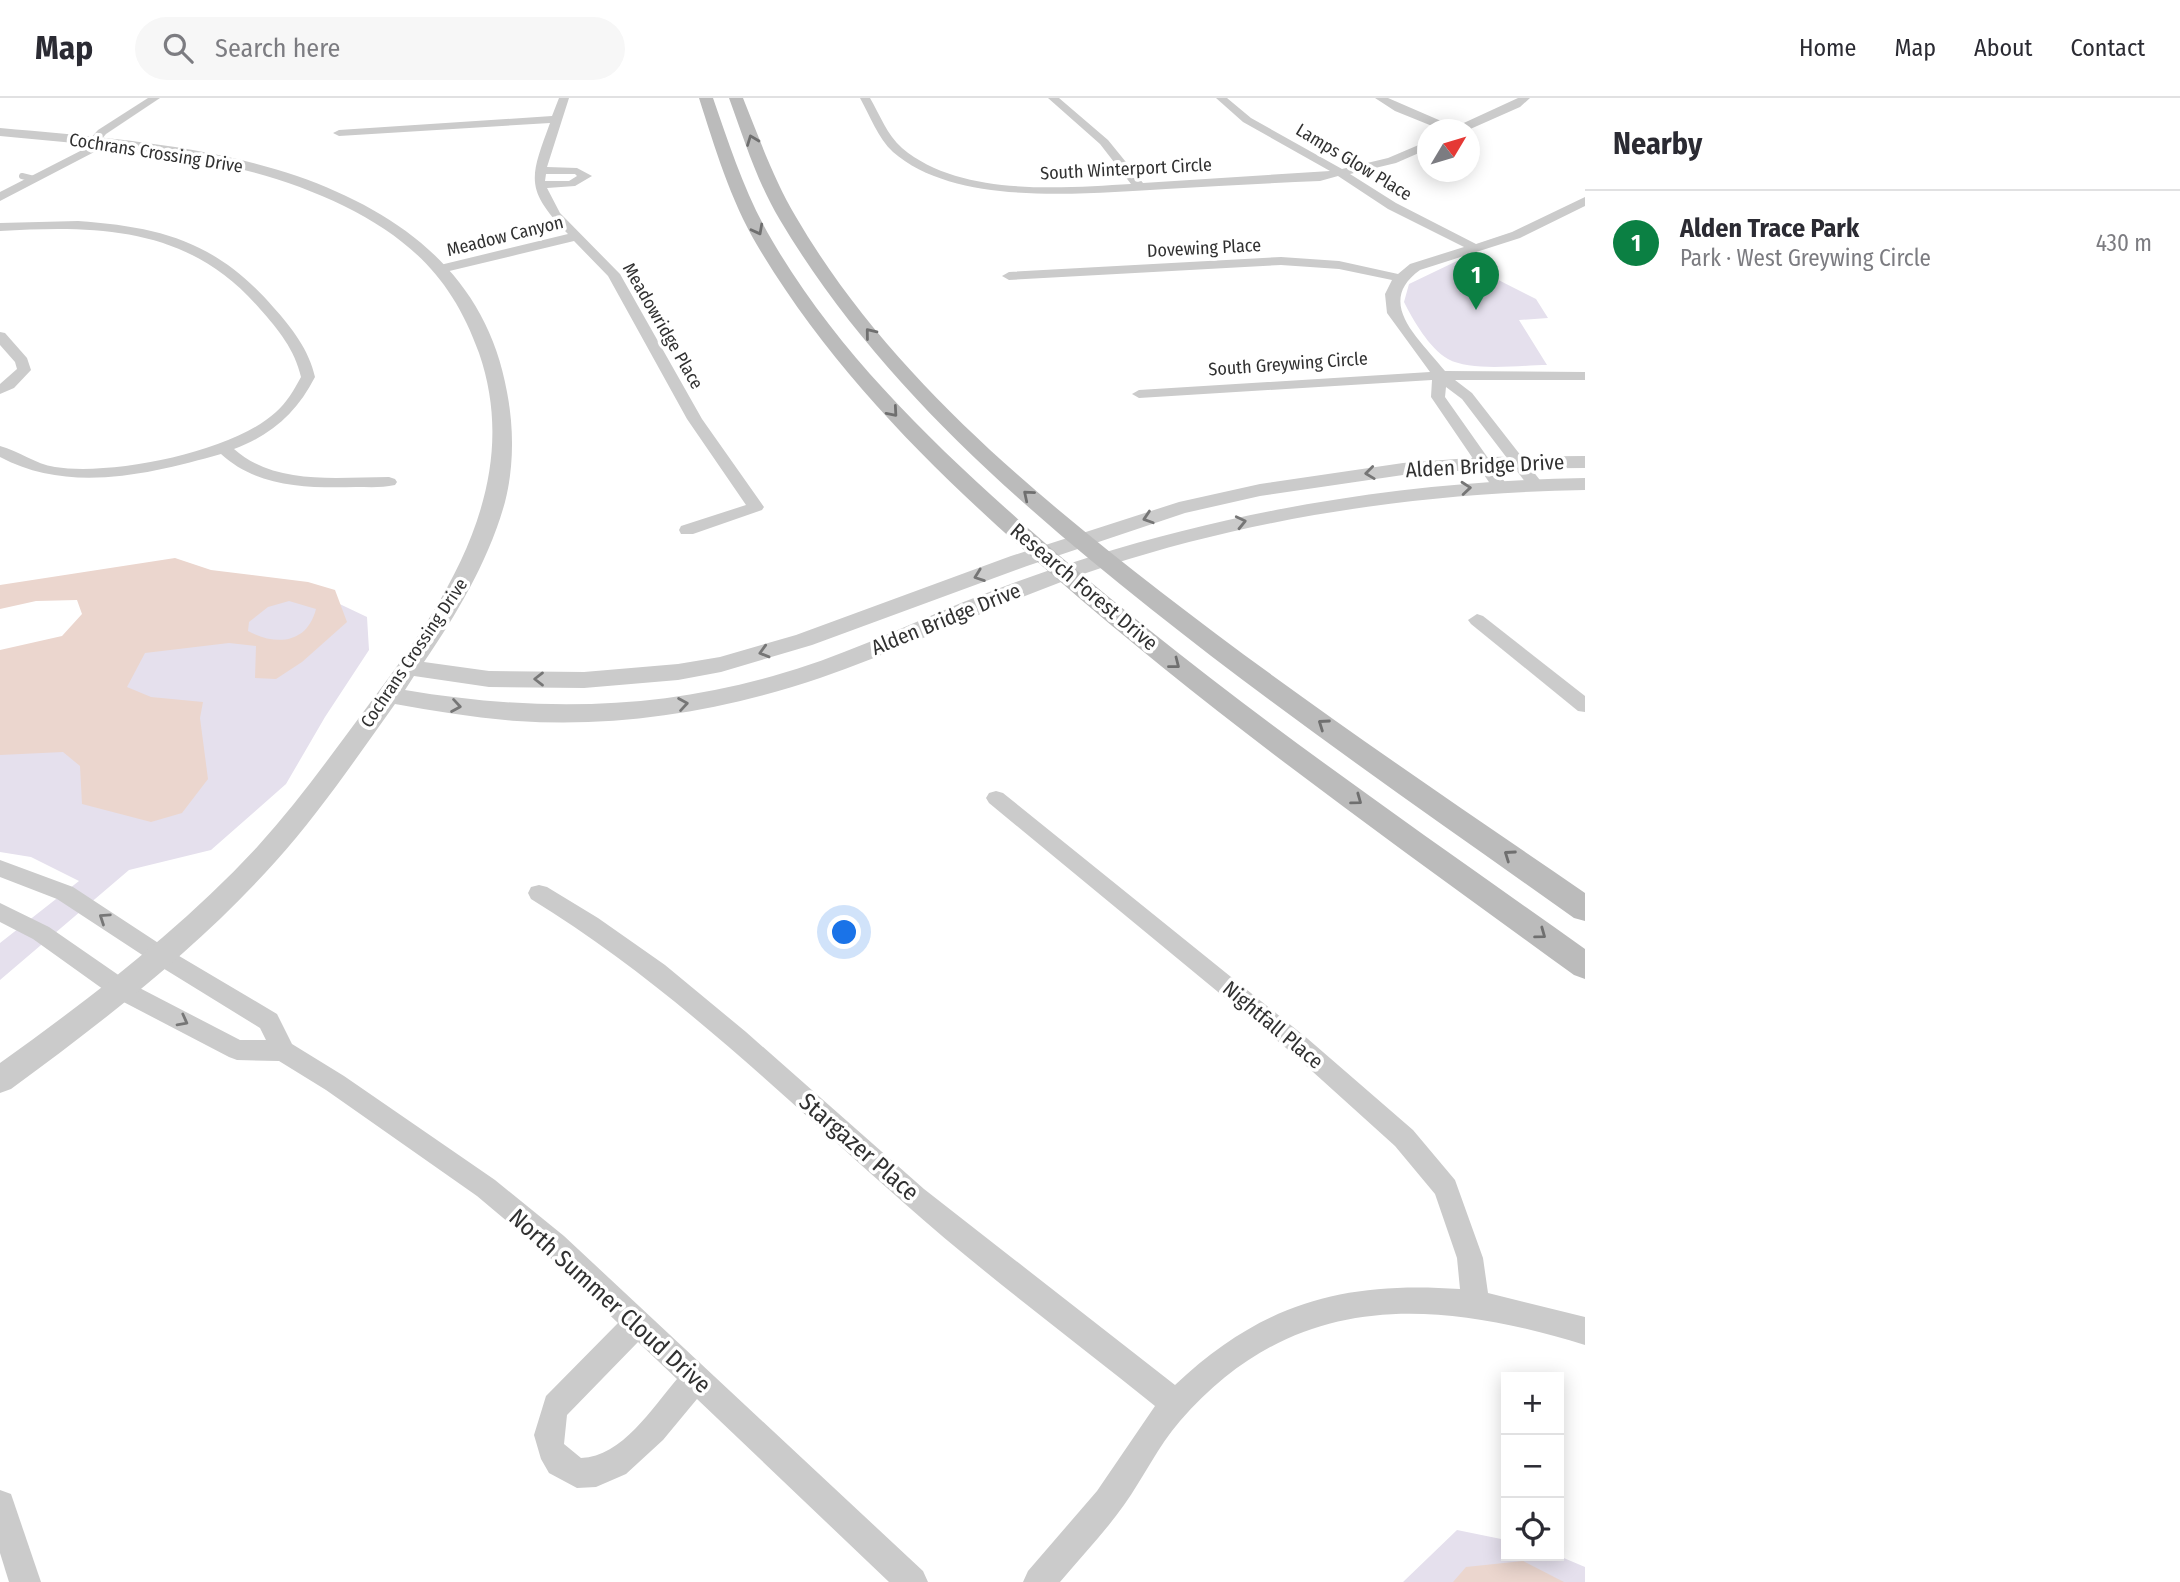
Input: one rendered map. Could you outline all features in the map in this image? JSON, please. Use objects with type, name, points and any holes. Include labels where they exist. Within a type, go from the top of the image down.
[{"type":"main road","name":"Research Forest Drive","points":[[706,98],[744,204],[765,243],[796,292],[842,355],[901,421],[978,496],[1065,574],[1234,710],[1585,966]]},
{"type":"main road","name":"Research Forest Drive","points":[[736,98],[779,202],[833,287],[939,412],[1017,486],[1105,562],[1273,689],[1585,909]]},
{"type":"street","points":[[0,188],[72,147],[94,141],[102,132],[155,98]]},
{"type":"street","name":"Meadowridge Place","points":[[564,98],[555,119],[540,178],[544,197],[613,274],[695,419],[757,507],[687,530]]},
{"type":"street","name":"South Winterport Circle","points":[[865,98],[885,134],[899,150],[919,163],[945,174],[1028,191],[1140,187],[1340,173],[1392,161],[1417,149]]},
{"type":"street","points":[[1053,98],[1104,142],[1140,187]]},
{"type":"street","name":"Lamps Glow Place","points":[[1221,98],[1247,120],[1392,206],[1475,248]]},
{"type":"street","points":[[1380,98],[1425,119]]},
{"type":"street","points":[[1480,120],[1516,105],[1525,98]]},
{"type":"street","points":[[339,133],[555,119]]},
{"type":"street","name":"Cochrans Crossing Drive","points":[[0,132],[94,141],[204,158],[301,183],[333,195],[412,242],[436,264],[471,309],[498,391],[502,463],[489,522],[468,573],[442,617],[389,695],[268,853],[161,956],[122,989],[0,1080]]},
{"type":"street","points":[[0,197],[96,147],[94,141]]},
{"type":"street","points":[[1535,484],[1468,397],[1440,375],[1394,313],[1392,294],[1400,278],[1415,267],[1536,227],[1585,201]]},
{"type":"street","points":[[0,227],[80,224],[161,235],[205,253],[258,295],[301,352],[308,377],[298,398],[286,411],[256,432],[198,457],[90,474],[66,474],[8,463],[0,451]]},
{"type":"street","name":"Meadow Canyon","points":[[436,264],[572,231]]},
{"type":"street","name":"Dovewing Place","points":[[1009,276],[1281,261],[1339,265],[1400,278]]},
{"type":"street","points":[[0,336],[22,360],[24,370],[0,390]]},
{"type":"street","points":[[1440,375],[1438,397],[1499,485]]},
{"type":"street","name":"South Greywing Circle","points":[[1139,394],[1329,379],[1440,375],[1585,376]]},
{"type":"street","points":[[224,448],[235,461],[281,477],[389,482]]},
{"type":"street","name":"Alden Bridge Drive","points":[[408,668],[489,679],[543,680],[633,677],[689,670],[721,664],[804,640],[1043,553],[1179,508],[1260,490],[1389,471],[1483,463],[1585,462]]},
{"type":"street","name":"Alden Bridge Drive","points":[[389,695],[481,710],[533,713],[585,714],[690,703],[781,682],[1034,583],[1206,530],[1283,512],[1370,498],[1499,485],[1585,484]]},
{"type":"street","points":[[1477,620],[1585,706]]},
{"type":"street","name":"Nightfall Place","points":[[996,798],[1300,1046],[1404,1138],[1446,1188],[1470,1258],[1476,1304]]},
{"type":"street","points":[[0,867],[65,893],[161,956],[269,1021],[283,1051],[237,1050],[122,989],[41,933],[0,912]]},
{"type":"street","name":"Stargazer Place","points":[[539,893],[590,924],[657,972],[738,1039],[915,1197],[1176,1404]]},
{"type":"street","name":"North Summer Cloud Drive","points":[[283,1051],[335,1083],[486,1188],[555,1245],[912,1582]]},
{"type":"street","points":[[1039,1582],[1107,1502],[1176,1404],[1226,1360],[1257,1338],[1296,1320],[1337,1307],[1374,1301],[1413,1300],[1476,1304],[1585,1331]]},
{"type":"street","points":[[638,1323],[556,1406],[550,1422],[548,1442],[555,1457],[568,1470],[584,1475],[598,1473],[617,1464],[696,1378]]},
{"type":"street","points":[[0,1505],[25,1582]]},
{"type":"lane","points":[[22,176],[34,179]]},
{"type":"shaded area","points":[[1459,260],[1536,299],[1548,318],[1519,320],[1547,365],[1496,367],[1458,363],[1441,354],[1428,341],[1404,302],[1409,284]]},
{"type":"shaded area","points":[[175,558],[211,570],[308,582],[335,590],[347,622],[302,662],[276,679],[255,678],[256,646],[229,643],[145,653],[127,687],[151,697],[203,702],[200,718],[208,779],[182,813],[151,822],[82,804],[80,766],[63,752],[0,755],[0,650],[62,636],[82,614],[77,600],[36,601],[0,609],[0,585]],"holes":[[[289,601],[316,609],[306,629],[289,639],[269,639],[248,631],[249,622],[268,607]]]},
{"type":"shaded area","points":[[283,594],[327,598],[367,617],[369,650],[325,717],[286,784],[211,850],[129,870],[0,980],[0,943],[79,881],[31,857],[0,852],[0,667]]},
{"type":"shaded area","points":[[1457,1530],[1501,1539],[1501,1561],[1564,1561],[1564,1558],[1585,1567],[1585,1582],[1403,1582]]},
{"type":"shaded area","points":[[1523,1561],[1564,1582],[1453,1582],[1466,1567]]},
{"type":"place","name":"Alden Trace Park","points":[[1476,310]]}]
